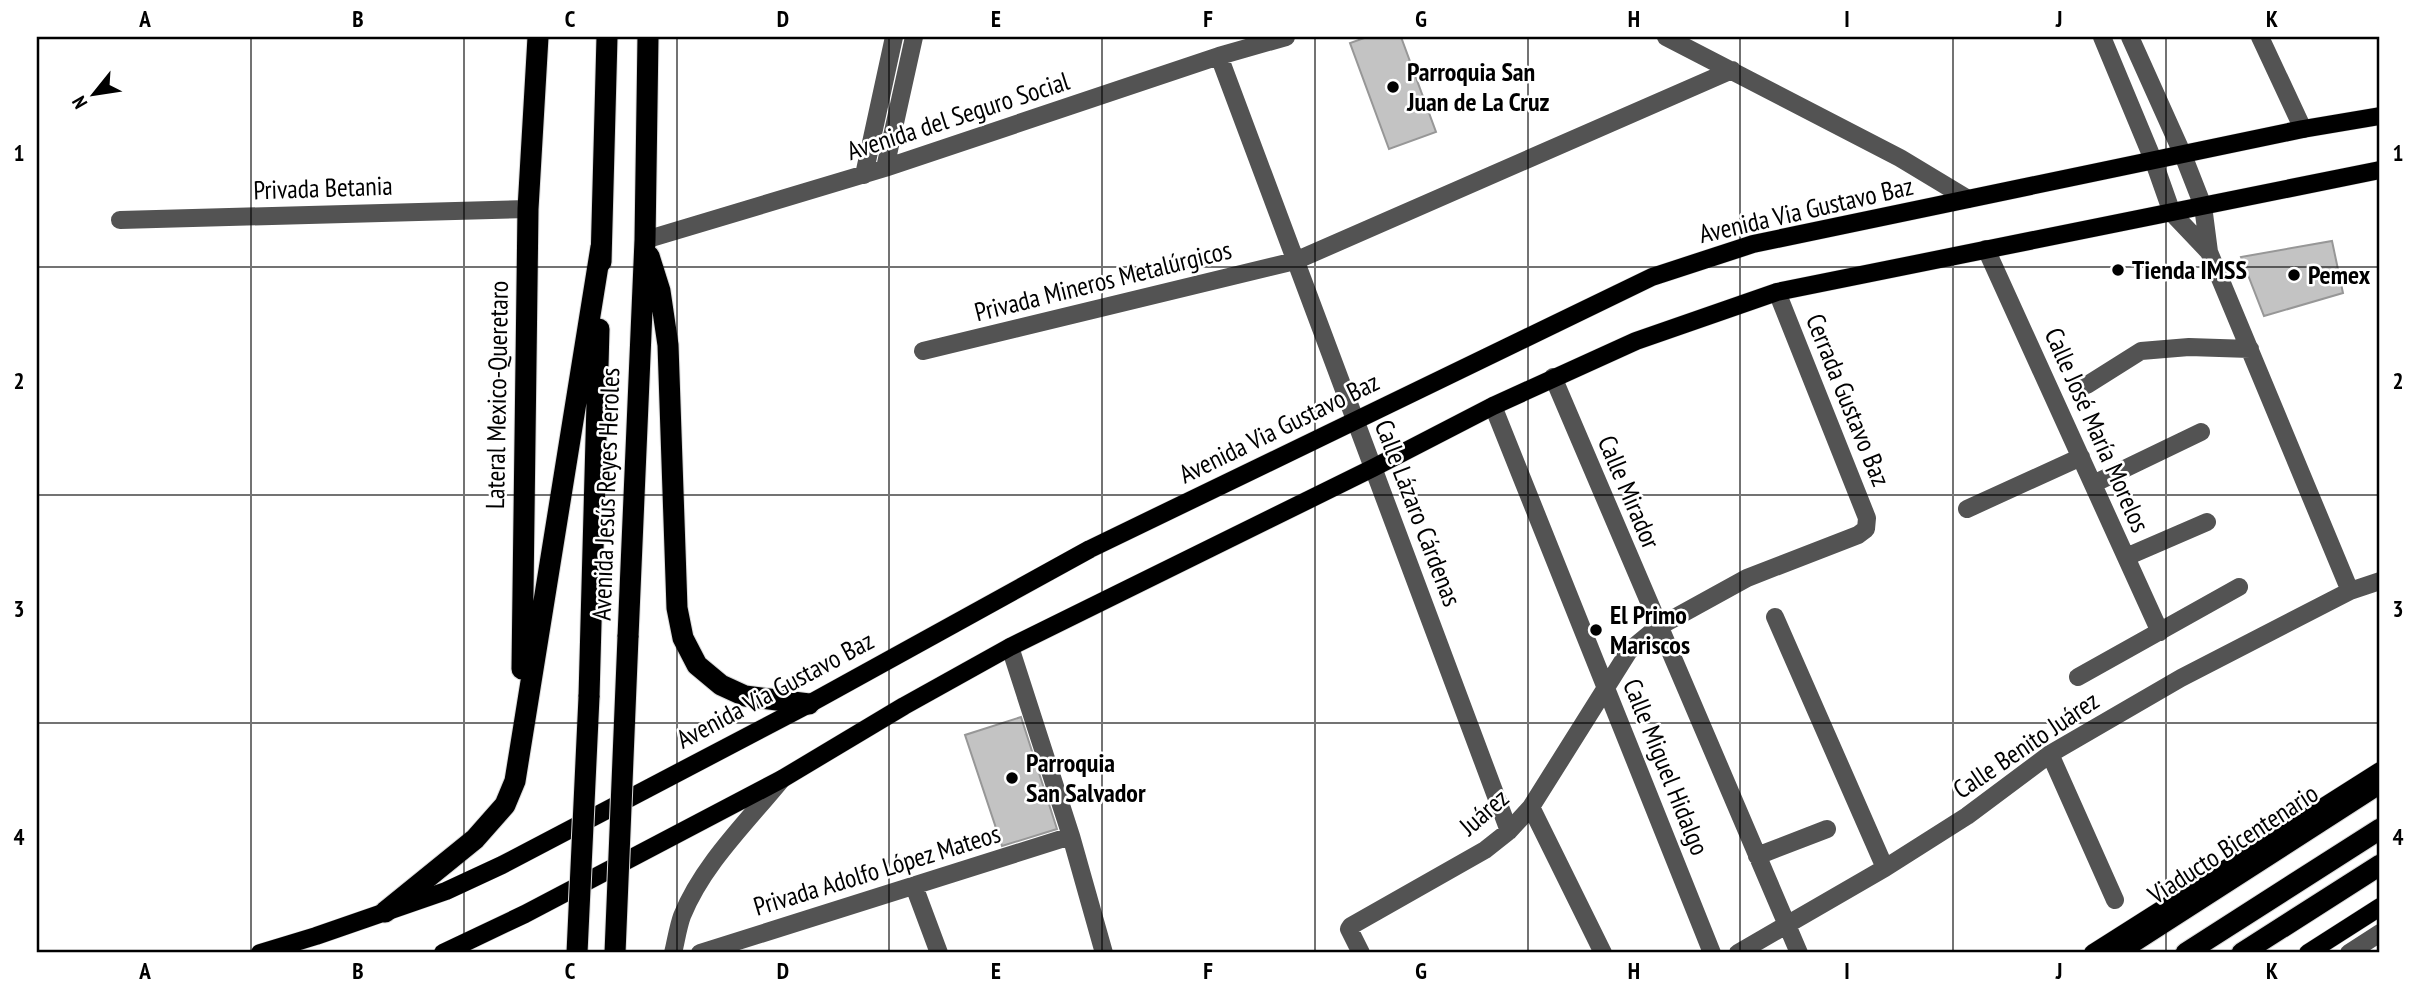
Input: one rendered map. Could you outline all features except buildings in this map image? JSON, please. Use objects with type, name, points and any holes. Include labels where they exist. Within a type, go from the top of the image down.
[{"type":"highway","name":"Lateral Mexico-Queretaro","points":[[521,755],[528,209],[538,37]]},
{"type":"highway","name":"Avenida Jesús Reyes Heroles","points":[[578,953],[590,697],[607,37]]},
{"type":"highway","name":"Avenida Jesús Reyes Heroles","points":[[615,953],[645,240],[648,37]]},
{"type":"highway","points":[[645,240],[660,291],[668,345],[677,608],[683,638],[697,665],[721,685],[746,696],[809,704]]},
{"type":"highway","points":[[385,912],[475,839],[505,805],[515,781],[601,247]]},
{"type":"highway","name":"Viaducto Bicentenario","points":[[2116,953],[2380,783]]},
{"type":"highway","points":[[2186,953],[2380,830]]},
{"type":"highway","points":[[2242,953],[2380,865]]},
{"type":"main road","name":"Avenida Via Gustavo Baz","points":[[260,953],[446,891],[502,865],[809,704],[1090,549],[1652,277],[1753,244],[2304,129],[2380,116]]},
{"type":"main road","points":[[443,953],[525,914],[782,779],[904,706],[1010,648],[1493,406],[1636,341],[1777,292],[2380,170]]},
{"type":"main road","points":[[2093,953],[2380,771]]},
{"type":"main road","points":[[2308,953],[2380,907]]},
{"type":"street","points":[[864,175],[894,37]]},
{"type":"street","points":[[885,168],[914,37]]},
{"type":"street","name":"Avenida del Seguro Social","points":[[645,240],[864,175],[1219,56],[1286,37]]},
{"type":"street","points":[[1666,37],[1900,158],[1968,199]]},
{"type":"street","points":[[2102,37],[2154,162],[2172,213],[2210,252]]},
{"type":"street","points":[[2130,37],[2183,155],[2203,206],[2210,252],[2350,591]]},
{"type":"street","points":[[2260,37],[2304,129]]},
{"type":"street","name":"Calle Lázaro Cárdenas","points":[[1219,56],[1509,831]]},
{"type":"street","name":"Privada Mineros Metalúrgicos","points":[[923,351],[1295,261],[1732,70]]},
{"type":"street","name":"Privada Betania","points":[[120,220],[528,209]]},
{"type":"street","name":"Calle José María Morelos","points":[[1986,249],[2160,632]]},
{"type":"street","name":"Cerrada Gustavo Baz","points":[[1777,292],[1867,518],[1866,529]]},
{"type":"street","points":[[2087,385],[2141,351],[2189,347],[2250,349]]},
{"type":"street","name":"Calle Mirador","points":[[1553,377],[1799,953]]},
{"type":"street","name":"Calle Miguel Hidalgo","points":[[1493,406],[1712,953]]},
{"type":"street","points":[[2093,484],[2201,432]]},
{"type":"street","points":[[1967,509],[2081,457]]},
{"type":"street","points":[[2126,557],[2207,522]]},
{"type":"street","name":"Juárez","points":[[1361,953],[1349,929],[1485,850],[1509,831],[1531,807],[1629,651],[1658,627],[1747,578],[1858,535],[1866,529]]},
{"type":"street","name":"Calle Benito Juárez","points":[[1738,953],[1966,816],[2050,754],[2181,678],[2350,591],[2380,581]]},
{"type":"street","points":[[2078,677],[2239,587]]},
{"type":"street","points":[[1775,617],[1885,867]]},
{"type":"street","points":[[1010,648],[1071,836],[1104,953]]},
{"type":"street","points":[[2050,754],[2115,900]]},
{"type":"street","points":[[673,953],[682,917],[701,881],[718,855],[782,779]]},
{"type":"street","points":[[1531,807],[1603,953]]},
{"type":"street","points":[[1757,856],[1827,828]]},
{"type":"street","name":"Privada Adolfo López Mateos","points":[[700,953],[1071,836]]},
{"type":"street","points":[[914,886],[939,953]]},
{"type":"street","points":[[2349,953],[2380,933]]},
{"type":"place","name":"Parroquia San Juan de La Cruz","points":[[1393,87]]},
{"type":"place","name":"Tienda IMSS","points":[[2118,270]]},
{"type":"place","name":"Pemex","points":[[2294,275]]},
{"type":"place","name":"El Primo Mariscos","points":[[1596,630]]},
{"type":"place","name":"Parroquia San Salvador","points":[[1012,778]]}]
